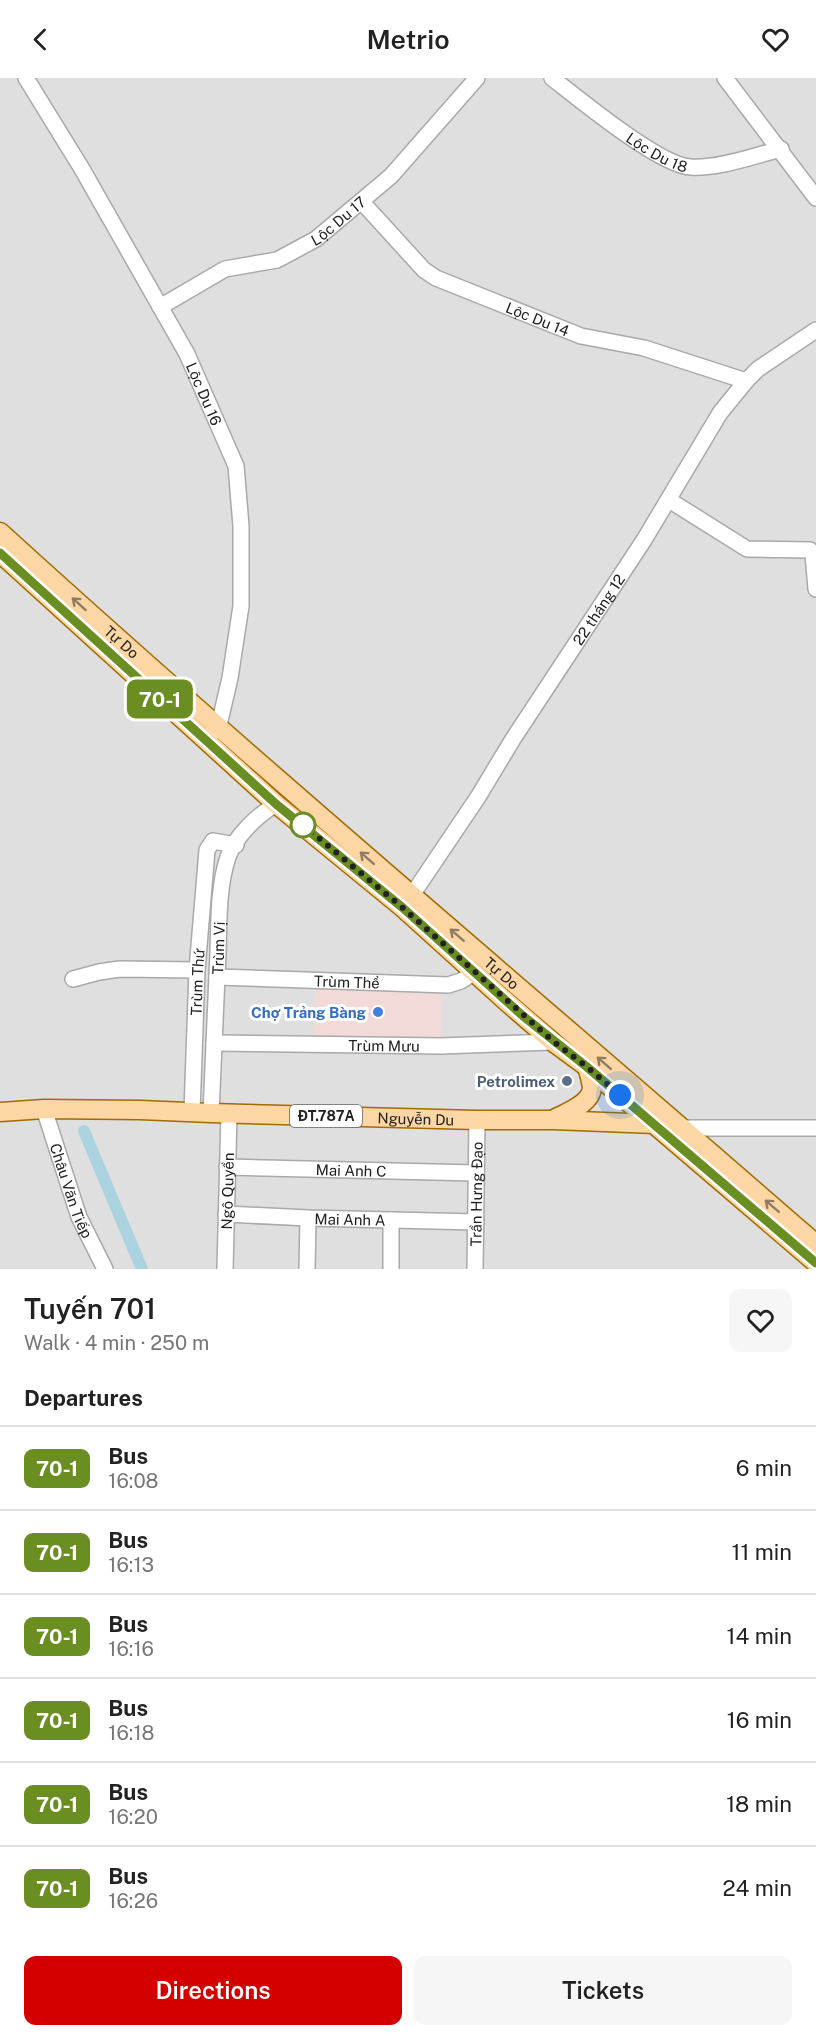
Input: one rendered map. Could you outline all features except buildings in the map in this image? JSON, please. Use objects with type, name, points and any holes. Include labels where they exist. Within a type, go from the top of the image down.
[{"type":"main road","name":"Tự Do","points":[[0,531],[100,623],[219,726],[407,902],[475,972],[553,1041],[587,1067],[816,1263]]},
{"type":"main road","name":"Tự Do","points":[[0,553],[276,804],[407,902],[816,1244]]},
{"type":"main road","points":[[553,1120],[588,1098],[592,1089],[587,1067]]},
{"type":"main road","name":"Nguyễn Du","points":[[0,1112],[44,1108],[652,1123]]},
{"type":"main road","name":"ĐT.787A","points":[[652,1123],[680,1128]]},
{"type":"street","name":"Lộc Du 16","points":[[26,78],[82,169],[187,354],[236,466],[241,526],[241,606],[230,678],[219,726]]},
{"type":"street","name":"Lộc Du 17","points":[[160,307],[225,269],[277,260],[316,239],[391,176],[477,78]]},
{"type":"street","name":"Lộc Du 18","points":[[552,78],[605,119],[666,160],[687,167],[704,167],[781,149]]},
{"type":"street","points":[[724,78],[781,149],[816,198]]},
{"type":"street","name":"Lộc Du 14","points":[[362,202],[424,270],[436,279],[581,336],[644,348],[746,381]]},
{"type":"street","name":"22 tháng 12","points":[[407,902],[478,797],[513,739],[669,500],[720,413],[759,369],[816,330]]},
{"type":"street","points":[[669,500],[747,549],[810,550],[813,554],[816,589]]},
{"type":"street","points":[[204,740],[219,726]]},
{"type":"street","name":"Trùm Vị","points":[[220,1113],[214,1043],[224,874],[229,856],[245,830],[262,813],[276,804]]},
{"type":"street","name":"Trùm Thứ","points":[[192,1112],[197,970],[207,850],[213,842],[236,845]]},
{"type":"street","points":[[74,979],[120,969],[197,970]]},
{"type":"street","name":"Trùm Thể","points":[[217,977],[448,985],[461,981],[475,972]]},
{"type":"street","name":"Trùm Mưu","points":[[214,1043],[440,1046],[553,1041]]},
{"type":"street","name":"Châu Văn Tiếp","points":[[44,1108],[79,1217],[105,1269]]},
{"type":"street","name":"Ngô Quyền","points":[[220,1113],[227,1167],[225,1269]]},
{"type":"street","name":"Trần Hưng Đạo","points":[[475,1269],[477,1120]]},
{"type":"street","points":[[680,1128],[816,1128]]},
{"type":"street","name":"Mai Anh C","points":[[227,1167],[476,1173]]},
{"type":"street","name":"Mai Anh A","points":[[226,1214],[476,1222]]},
{"type":"street","points":[[307,1269],[308,1218]]},
{"type":"street","points":[[391,1220],[391,1269]]},
{"type":"shaded area","points":[[0,78],[816,78],[816,1269],[0,1269]]},
{"type":"shaded area","name":"Chợ Trảng Bàng","points":[[315,985],[442,988],[441,1040],[314,1036]]},
{"type":"waterway","points":[[84,1131],[142,1269]]},
{"type":"bus line","name":"70-1","points":[[0,553],[276,804],[403,908],[523,1016],[587,1067],[816,1263]]},
{"type":"place","name":"Chợ Trảng Bàng","points":[[378,1012]]},
{"type":"place","name":"Petrolimex","points":[[567,1081]]},
{"type":"route","points":[[303,825],[403,908],[508,1003],[620,1095]]}]
